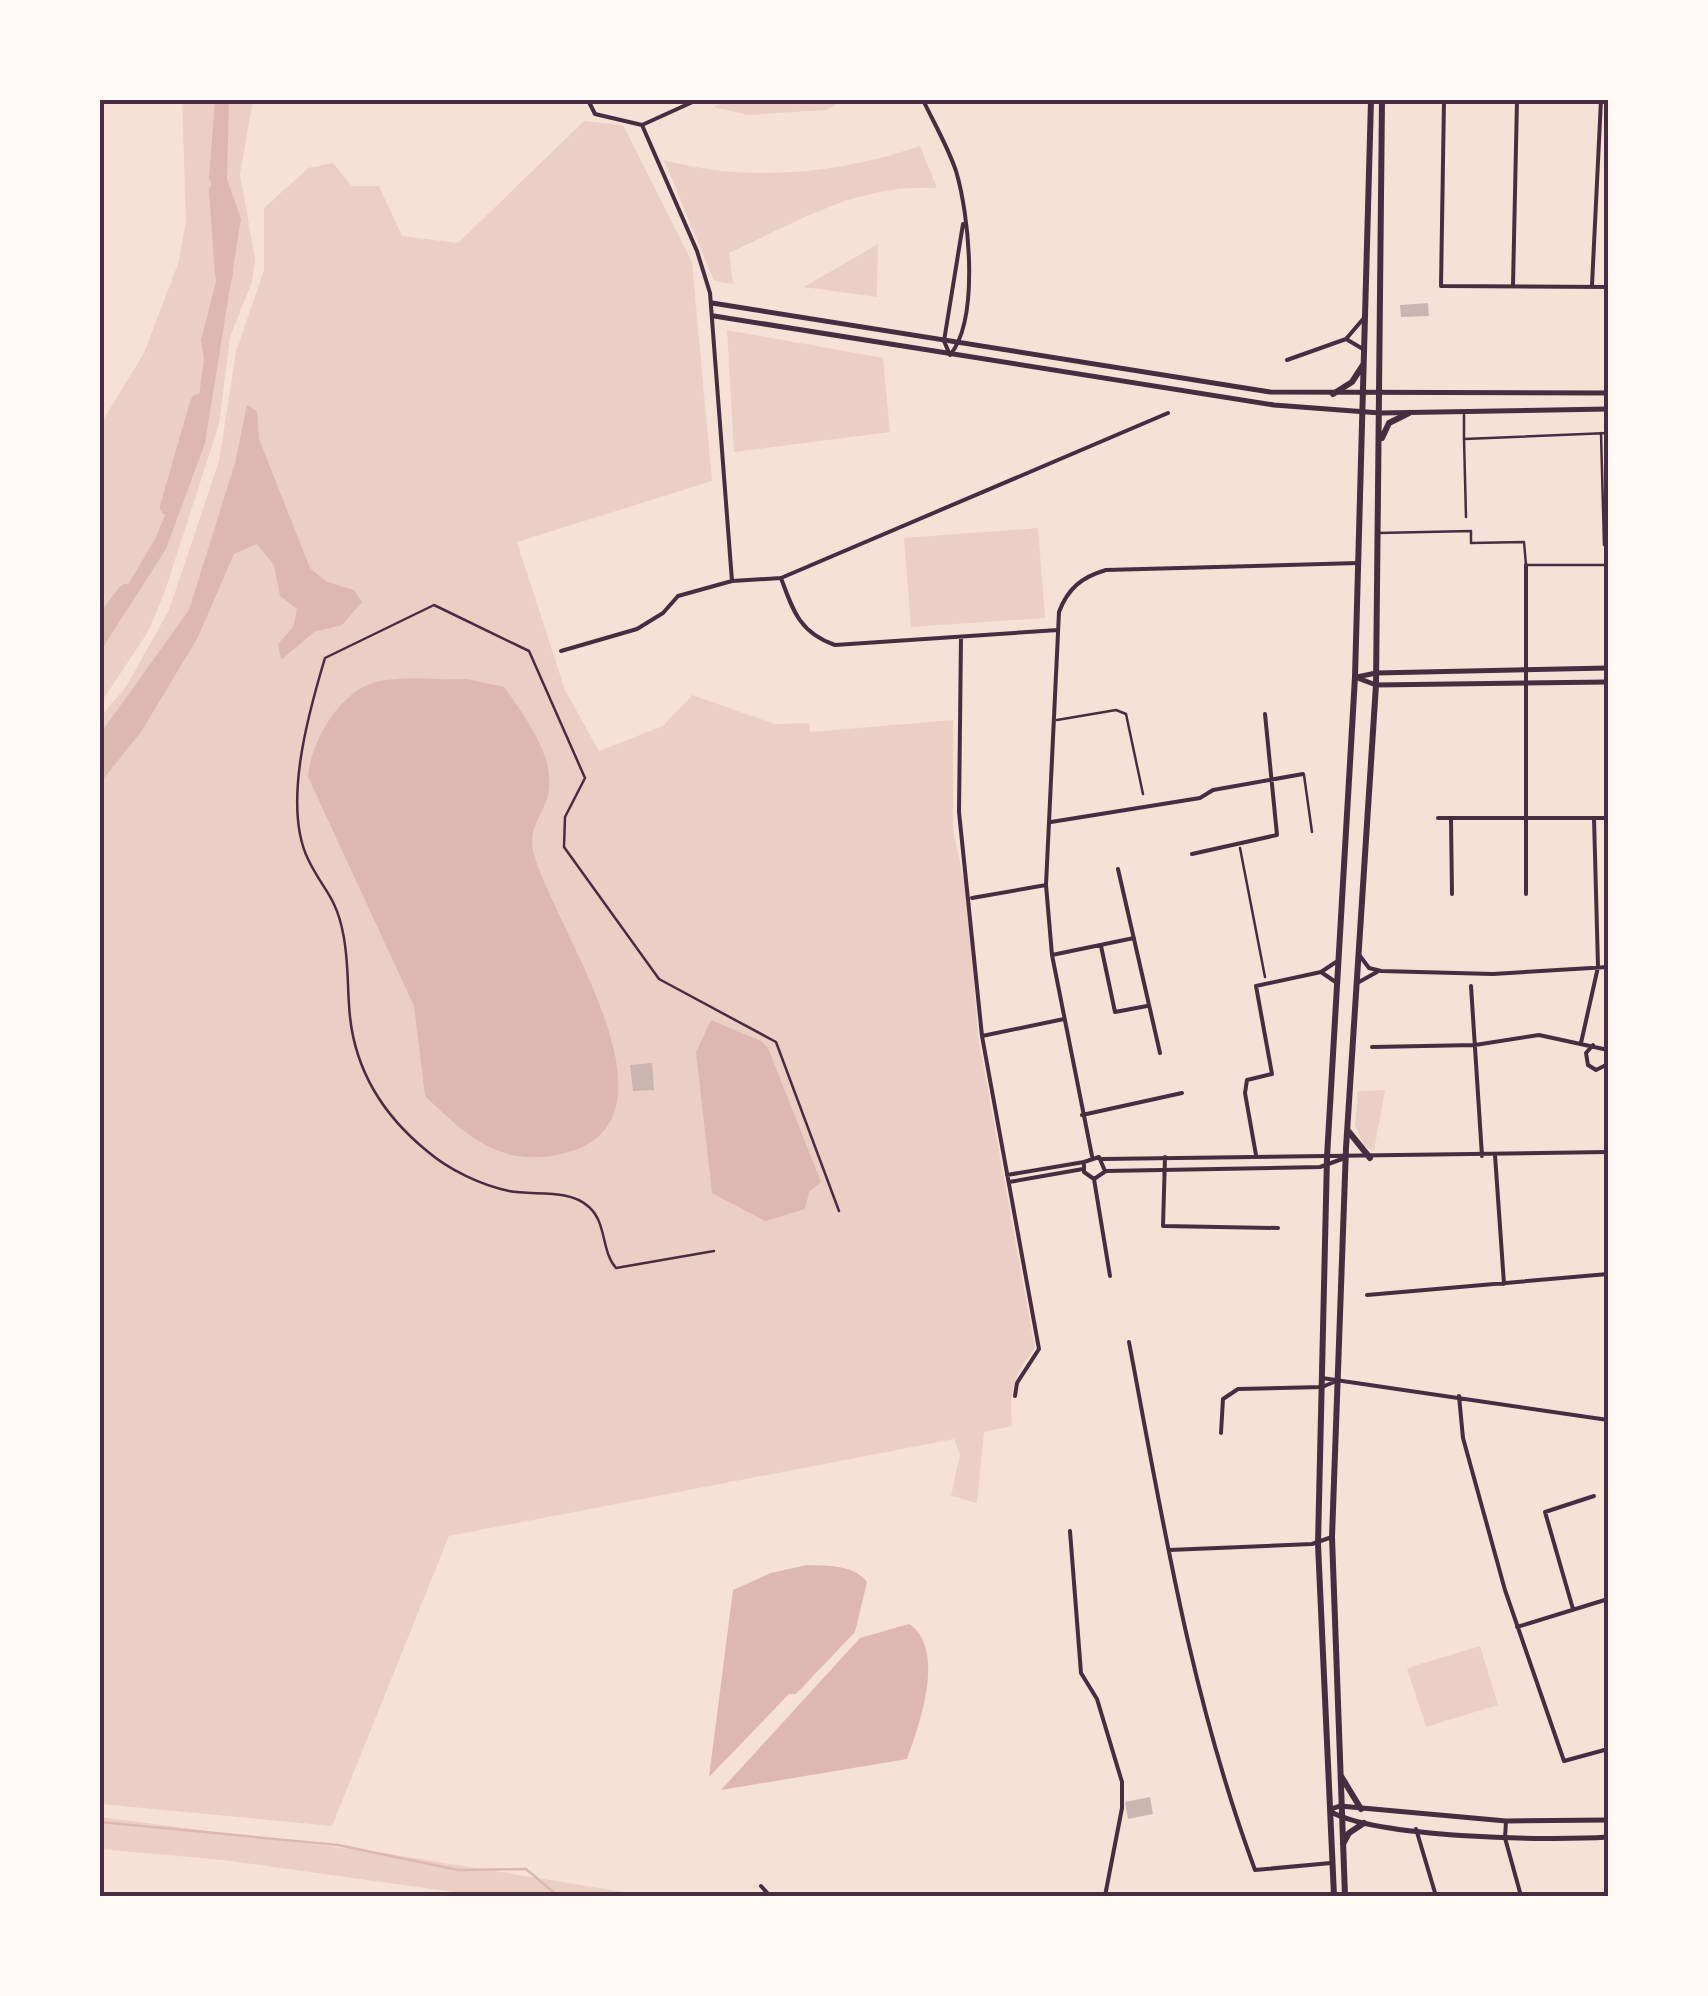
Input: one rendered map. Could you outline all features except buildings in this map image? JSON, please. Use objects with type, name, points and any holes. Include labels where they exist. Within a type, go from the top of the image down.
[{"type":"main road","points":[[1334,1896],[1318,1544],[1327,1156],[1355,677],[1370,100]]},
{"type":"main road","points":[[1345,1896],[1332,1536],[1346,1158],[1376,685],[1382,100]]},
{"type":"main road","points":[[1333,394],[1356,378],[1365,355]]},
{"type":"main road","points":[[1378,454],[1390,423],[1409,413]]},
{"type":"main road","points":[[1348,1128],[1357,1147],[1370,1158]]},
{"type":"main road","points":[[1339,1770],[1361,1809]]},
{"type":"main road","points":[[1342,1850],[1349,1833],[1364,1824]]},
{"type":"street","points":[[588,100],[595,114],[642,125],[696,100]]},
{"type":"street","points":[[923,100],[954,167],[963,224],[968,284],[960,343],[950,354]]},
{"type":"street","points":[[1444,100],[1440,286],[1608,286]]},
{"type":"street","points":[[1512,287],[1517,100]]},
{"type":"street","points":[[1592,286],[1601,100]]},
{"type":"street","points":[[642,125],[697,251],[712,303],[732,581]]},
{"type":"street","points":[[950,354],[944,341],[963,224]]},
{"type":"street","points":[[712,303],[1216,386],[1333,394],[1608,393]]},
{"type":"street","points":[[1288,360],[1346,339],[1366,314]]},
{"type":"street","points":[[714,316],[1221,398],[1380,413],[1608,408]]},
{"type":"street","points":[[1346,339],[1365,355]]},
{"type":"street","points":[[561,651],[638,628],[662,613],[678,596],[732,581],[781,578],[1168,412]]},
{"type":"street","points":[[1464,414],[1466,518]]},
{"type":"street","points":[[1464,439],[1608,432]]},
{"type":"street","points":[[1601,433],[1604,544]]},
{"type":"street","points":[[1378,533],[1470,531],[1471,542],[1524,542],[1528,671],[1526,894]]},
{"type":"street","points":[[1092,1156],[1052,955],[1046,885],[1057,720],[1059,612],[1074,585],[1106,570],[1358,563]]},
{"type":"street","points":[[1526,566],[1608,565]]},
{"type":"street","points":[[781,578],[797,620],[814,638],[835,645],[1058,630]]},
{"type":"street","points":[[714,1252],[616,1268],[609,1259],[597,1217],[585,1204],[561,1196],[508,1191],[470,1177],[428,1153],[382,1105],[354,1043],[345,944],[337,907],[302,839],[299,763],[325,658],[434,605],[530,651],[585,778],[564,818],[564,847],[659,979],[776,1042],[838,1211]]},
{"type":"street","points":[[962,637],[959,812],[982,1036],[1039,1349],[1017,1383],[1015,1396]]},
{"type":"street","points":[[1355,677],[1376,672],[1608,668]]},
{"type":"street","points":[[1355,677],[1376,685],[1608,682]]},
{"type":"street","points":[[1057,720],[1116,710],[1126,714],[1144,794]]},
{"type":"street","points":[[1192,854],[1277,836],[1265,714]]},
{"type":"street","points":[[1051,822],[1200,798],[1213,790],[1303,774],[1312,832]]},
{"type":"street","points":[[1438,818],[1608,818]]},
{"type":"street","points":[[1451,818],[1452,894]]},
{"type":"street","points":[[1581,1043],[1598,967],[1594,818]]},
{"type":"street","points":[[1118,869],[1160,1053]]},
{"type":"street","points":[[970,898],[1046,885]]},
{"type":"street","points":[[1052,955],[1134,938]]},
{"type":"street","points":[[1101,946],[1115,1012],[1149,1006]]},
{"type":"street","points":[[1358,951],[1365,965],[1382,971],[1493,974],[1608,967]]},
{"type":"street","points":[[1256,1156],[1245,1093],[1247,1080],[1272,1074],[1256,986],[1321,972],[1338,959]]},
{"type":"street","points":[[1356,986],[1382,971]]},
{"type":"street","points":[[1321,972],[1337,982]]},
{"type":"street","points":[[1472,986],[1482,1156]]},
{"type":"street","points":[[982,1036],[1064,1019]]},
{"type":"street","points":[[1372,1047],[1475,1046],[1539,1035],[1607,1048]]},
{"type":"street","points":[[1593,1046],[1586,1053],[1588,1065],[1596,1070],[1608,1064]]},
{"type":"street","points":[[1082,1115],[1182,1093]]},
{"type":"street","points":[[1092,1156],[1370,1158],[1608,1152]]},
{"type":"street","points":[[1495,1155],[1504,1284]]},
{"type":"street","points":[[1008,1179],[1084,1166],[1092,1156]]},
{"type":"street","points":[[1165,1156],[1163,1226],[1278,1228]]},
{"type":"street","points":[[1094,1179],[1105,1172],[1327,1166],[1346,1158]]},
{"type":"street","points":[[1102,1159],[1105,1172]]},
{"type":"street","points":[[1084,1166],[1094,1179],[1110,1276]]},
{"type":"street","points":[[1367,1295],[1608,1274]]},
{"type":"street","points":[[1128,1342],[1190,1668],[1228,1796],[1255,1870],[1332,1862]]},
{"type":"street","points":[[1221,1433],[1223,1398],[1238,1389],[1338,1380],[1608,1420]]},
{"type":"street","points":[[1458,1396],[1463,1438],[1517,1627],[1564,1761],[1608,1749]]},
{"type":"street","points":[[1573,1609],[1544,1512],[1594,1496]]},
{"type":"street","points":[[1070,1531],[1081,1673],[1097,1699],[1122,1782],[1122,1808],[1105,1896]]},
{"type":"street","points":[[1169,1550],[1318,1544],[1332,1536]]},
{"type":"street","points":[[1517,1627],[1608,1599]]},
{"type":"street","points":[[1328,1810],[1340,1806],[1506,1821],[1608,1820]]},
{"type":"street","points":[[1328,1810],[1364,1824],[1505,1838],[1608,1837]]},
{"type":"street","points":[[1506,1821],[1505,1838],[1521,1896]]},
{"type":"street","points":[[1416,1829],[1436,1896]]},
{"type":"street","points":[[761,1886],[770,1896]]},
{"type":"path","points":[[1239,843],[1266,984]]},
{"type":"shaded area","points":[[182,100],[253,100],[240,174],[255,259],[252,282],[230,337],[219,424],[164,594],[148,632],[100,704],[100,425],[144,353],[178,264],[186,221]]},
{"type":"shaded area","points":[[215,100],[229,100],[227,179],[241,219],[205,443],[166,549],[100,652],[100,633],[156,537],[192,450],[204,358],[201,340],[229,231],[209,178]]},
{"type":"shaded area","points":[[729,100],[835,100],[835,105],[826,110],[748,115],[713,107]]},
{"type":"shaded area","points":[[584,121],[623,125],[692,262],[712,481],[517,542],[565,690],[599,751],[663,726],[692,695],[775,724],[809,723],[810,732],[953,720],[953,830],[968,898],[978,1035],[1035,1348],[1014,1384],[1012,1426],[984,1432],[977,1503],[951,1496],[960,1454],[954,1439],[449,1536],[332,1826],[100,1804],[100,717],[126,687],[169,610],[219,461],[236,352],[264,270],[264,208],[308,168],[333,163],[352,186],[379,186],[402,236],[458,243]]},
{"type":"shaded area","points":[[920,146],[937,188],[908,188],[855,198],[781,228],[729,253],[733,284],[714,281],[664,160],[728,171],[793,172],[857,163]]},
{"type":"shaded area","points":[[878,244],[877,297],[804,287]]},
{"type":"shaded area","points":[[727,330],[883,358],[890,432],[734,452]]},
{"type":"shaded area","points":[[247,405],[257,411],[259,439],[310,568],[327,582],[354,590],[362,602],[342,625],[314,632],[281,660],[278,644],[293,627],[297,609],[280,596],[274,565],[257,544],[234,554],[198,637],[141,732],[100,783],[100,734],[189,610],[235,463]]},
{"type":"shaded area","points":[[1038,528],[1045,618],[911,627],[904,538]]},
{"type":"shaded area","points":[[467,679],[504,687],[539,742],[549,774],[549,789],[532,847],[606,1022],[617,1067],[616,1107],[598,1137],[557,1155],[517,1156],[484,1144],[425,1096],[414,1006],[308,777],[322,733],[352,694],[380,681]]},
{"type":"shaded area","points":[[711,1020],[761,1041],[768,1048],[821,1182],[809,1192],[805,1209],[765,1221],[712,1193],[696,1052]]},
{"type":"shaded area","points":[[1385,1090],[1374,1151],[1364,1146],[1355,1125],[1358,1091]]},
{"type":"shaded area","points":[[806,1565],[847,1569],[867,1582],[855,1632],[709,1777],[733,1590],[771,1573]]},
{"type":"shaded area","points":[[909,1624],[920,1636],[928,1669],[923,1708],[907,1759],[721,1790],[860,1638]]},
{"type":"shaded area","points":[[1480,1646],[1498,1705],[1426,1727],[1407,1668]]},
{"type":"shaded area","points":[[100,1817],[390,1854],[648,1896],[482,1896],[223,1860],[100,1849]]},
{"type":"waterway","points":[[218,191],[224,275]]},
{"type":"waterway","points":[[169,507],[199,403]]},
{"type":"waterway","points":[[100,629],[126,593]]},
{"type":"waterway","points":[[100,1822],[338,1845],[458,1870],[526,1869],[558,1896]]}]
